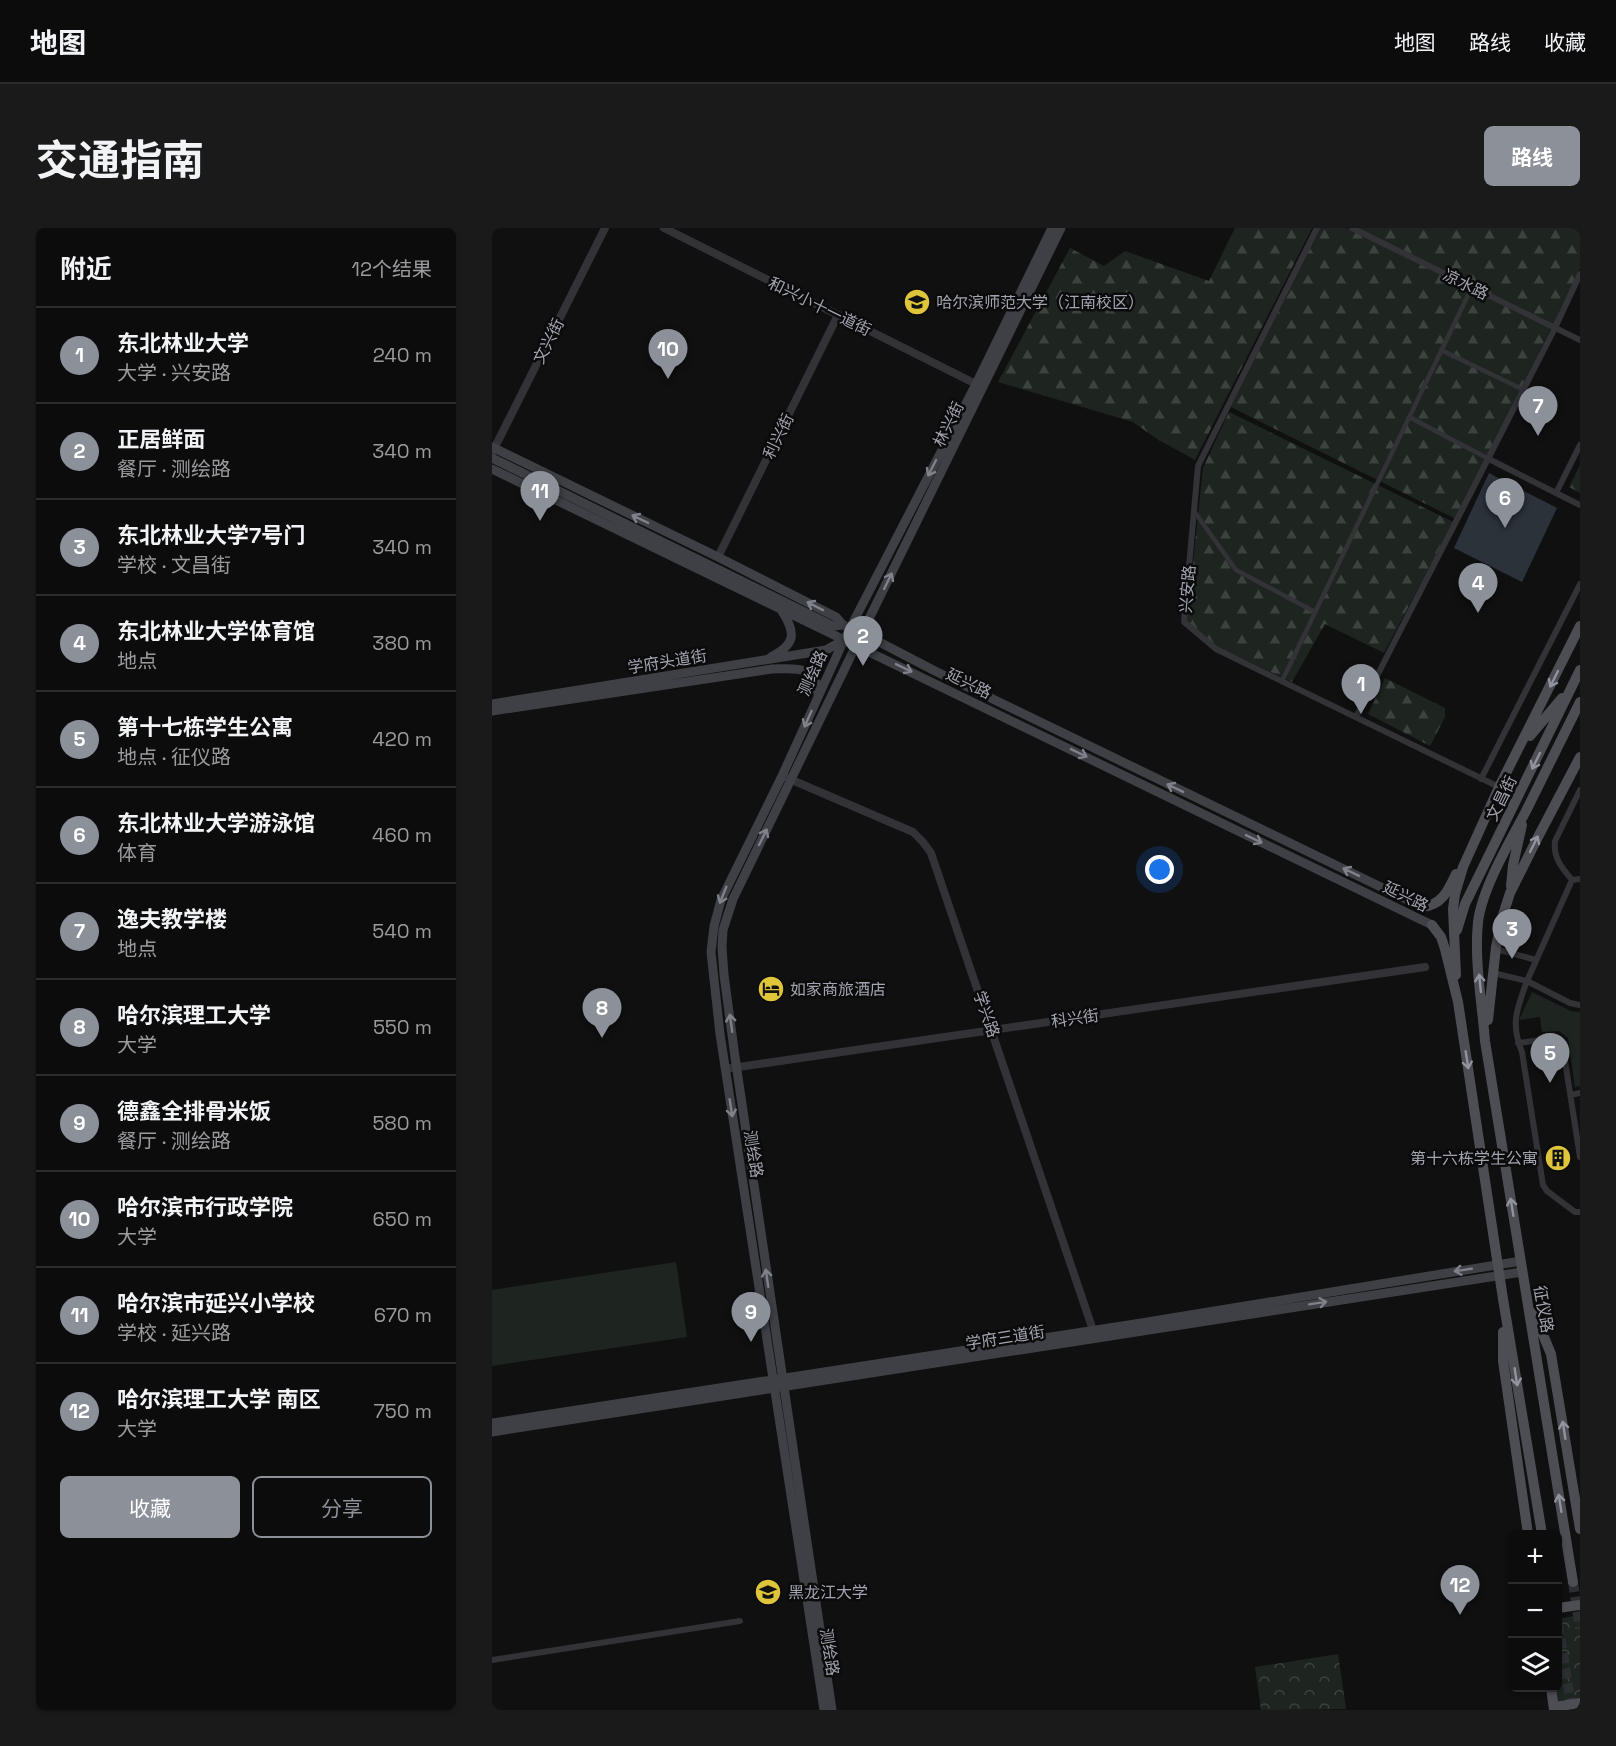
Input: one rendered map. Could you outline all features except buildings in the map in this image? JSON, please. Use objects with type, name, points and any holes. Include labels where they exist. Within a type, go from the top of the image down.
[{"type":"main road","name":"林兴街","points":[[846,627],[976,384],[1052,228]]},
{"type":"main road","name":"林兴街","points":[[862,633],[1061,228]]},
{"type":"main road","name":"延兴路","points":[[493,452],[718,557],[836,616],[846,627],[1422,907]]},
{"type":"main road","points":[[493,452],[832,626],[846,627]]},
{"type":"main road","name":"延兴路","points":[[492,469],[1432,925]]},
{"type":"main road","points":[[759,662],[779,652],[790,640],[792,629],[780,609]]},
{"type":"main road","points":[[1458,1002],[1453,916],[1455,894],[1463,867],[1493,799],[1580,626]]},
{"type":"main road","name":"测绘路","points":[[824,1710],[778,1383],[722,947],[723,930],[734,899],[787,778],[818,696],[844,640],[846,627]]},
{"type":"main road","name":"测绘路","points":[[832,1710],[725,1069],[712,961],[712,938],[721,900],[730,879],[787,778],[862,633]]},
{"type":"main road","name":"学府头道街","points":[[492,704],[826,650],[844,640]]},
{"type":"main road","name":"学府头道街","points":[[492,711],[772,669],[796,669],[811,673],[817,681],[818,696]]},
{"type":"main road","points":[[1520,748],[1566,693],[1580,670]]},
{"type":"main road","name":"文昌街","points":[[1455,941],[1465,904],[1580,670]]},
{"type":"main road","name":"文昌街","points":[[1485,1041],[1477,959],[1478,920],[1488,889],[1508,844],[1580,702]]},
{"type":"main road","points":[[1485,1041],[1502,918],[1511,892],[1580,756]]},
{"type":"main road","points":[[1422,907],[1434,905],[1444,897],[1476,827],[1493,799]]},
{"type":"main road","points":[[1511,892],[1513,865],[1524,814]]},
{"type":"main road","points":[[1432,925],[1441,937],[1458,1002],[1503,1299],[1541,1530]]},
{"type":"main road","name":"征仪路","points":[[1485,1041],[1573,1582]]},
{"type":"main road","name":"学府三道街","points":[[492,1423],[778,1383],[1521,1267]]},
{"type":"main road","points":[[1526,1295],[1551,1354],[1580,1529]]},
{"type":"main road","points":[[1503,1299],[1503,1361],[1527,1530]]},
{"type":"main road","name":"学府三道街","points":[[492,1432],[778,1383]]},
{"type":"main road","points":[[1562,1607],[1580,1605]]},
{"type":"main road","points":[[1552,1692],[1554,1708],[1580,1703]]},
{"type":"street","name":"文兴街","points":[[493,452],[605,228]]},
{"type":"street","name":"和兴小十一道街","points":[[664,228],[976,384]]},
{"type":"street","name":"兴安路","points":[[1317,228],[1198,466],[1184,622],[1216,649],[1499,787]]},
{"type":"street","name":"凉水路","points":[[1352,228],[1580,340]]},
{"type":"street","points":[[1356,717],[1524,390],[1580,274]]},
{"type":"street","points":[[1282,681],[1472,287]]},
{"type":"street","name":"利兴街","points":[[718,557],[838,315]]},
{"type":"street","points":[[1442,350],[1524,390]]},
{"type":"street","points":[[1409,417],[1580,505]]},
{"type":"street","points":[[1556,493],[1580,445]]},
{"type":"street","points":[[1194,511],[1236,570],[1315,612]]},
{"type":"street","points":[[1481,779],[1580,584]]},
{"type":"street","name":"学兴路","points":[[787,778],[913,832],[930,853],[1095,1334]]},
{"type":"street","points":[[1572,880],[1553,850],[1555,841],[1580,790]]},
{"type":"street","points":[[1572,880],[1580,879]]},
{"type":"street","points":[[1572,880],[1527,981],[1515,1021],[1543,1185],[1547,1191],[1575,1212],[1580,1212]]},
{"type":"street","points":[[1496,949],[1536,960]]},
{"type":"street","name":"科兴街","points":[[725,1069],[1425,967]]},
{"type":"street","points":[[1493,973],[1527,981],[1579,1003]]},
{"type":"street","points":[[1518,1043],[1556,1038],[1562,1042],[1580,1157]]},
{"type":"street","points":[[1571,1095],[1580,1094]]},
{"type":"street","points":[[492,1660],[740,1621]]},
{"type":"green space","points":[[1235,228],[1312,228],[1195,460],[1157,439],[1133,422],[998,382],[1070,248],[1104,266],[1125,251],[1209,281]]},
{"type":"green space","points":[[1320,228],[1346,228],[1551,328],[1456,519],[1231,407]]},
{"type":"green space","points":[[1358,228],[1580,228],[1580,268],[1554,324]]},
{"type":"green space","points":[[1229,412],[1453,522],[1384,653],[1325,624],[1292,682],[1218,647],[1187,621],[1203,468]]},
{"type":"green space","points":[[1580,465],[1580,493],[1569,487]]},
{"type":"green space","points":[[1385,678],[1445,708],[1445,717],[1430,746],[1368,714]]},
{"type":"green space","points":[[1532,992],[1571,1011],[1580,1012],[1580,1086],[1575,1087],[1568,1038],[1559,1031],[1542,1032],[1540,1017],[1519,1020]]},
{"type":"green space","points":[[676,1262],[687,1337],[492,1366],[492,1290]]},
{"type":"green space","points":[[1574,1616],[1580,1619],[1580,1698],[1557,1701],[1556,1692],[1562,1692],[1562,1618]]},
{"type":"green space","points":[[1338,1654],[1346,1709],[1261,1710],[1255,1667]]},
{"type":"shaded area","points":[[1489,473],[1557,508],[1522,582],[1454,548]]},
{"type":"tunnel","points":[[1573,1582],[1580,1629]]},
{"type":"tunnel","points":[[1560,1638],[1572,1710]]},
{"type":"place","name":"哈尔滨师范大学（江南校区）","points":[[917,302]]},
{"type":"place","name":"哈尔滨市行政学院","points":[[668,379]]},
{"type":"place","name":"逸夫教学楼","points":[[1538,436]]},
{"type":"place","name":"哈尔滨市延兴小学校","points":[[540,521]]},
{"type":"place","name":"东北林业大学游泳馆","points":[[1505,528]]},
{"type":"place","name":"东北林业大学体育馆","points":[[1478,613]]},
{"type":"place","name":"正居鲜面","points":[[863,666]]},
{"type":"place","name":"东北林业大学","points":[[1361,714]]},
{"type":"place","name":"东北林业大学7号门","points":[[1512,959]]},
{"type":"place","name":"如家商旅酒店","points":[[771,989]]},
{"type":"place","name":"哈尔滨理工大学","points":[[602,1038]]},
{"type":"place","name":"第十七栋学生公寓","points":[[1550,1083]]},
{"type":"place","name":"第十六栋学生公寓","points":[[1558,1158]]},
{"type":"place","name":"德鑫全排骨米饭","points":[[751,1342]]},
{"type":"place","name":"黑龙江大学","points":[[768,1592]]},
{"type":"place","name":"哈尔滨理工大学 南区","points":[[1460,1615]]}]
